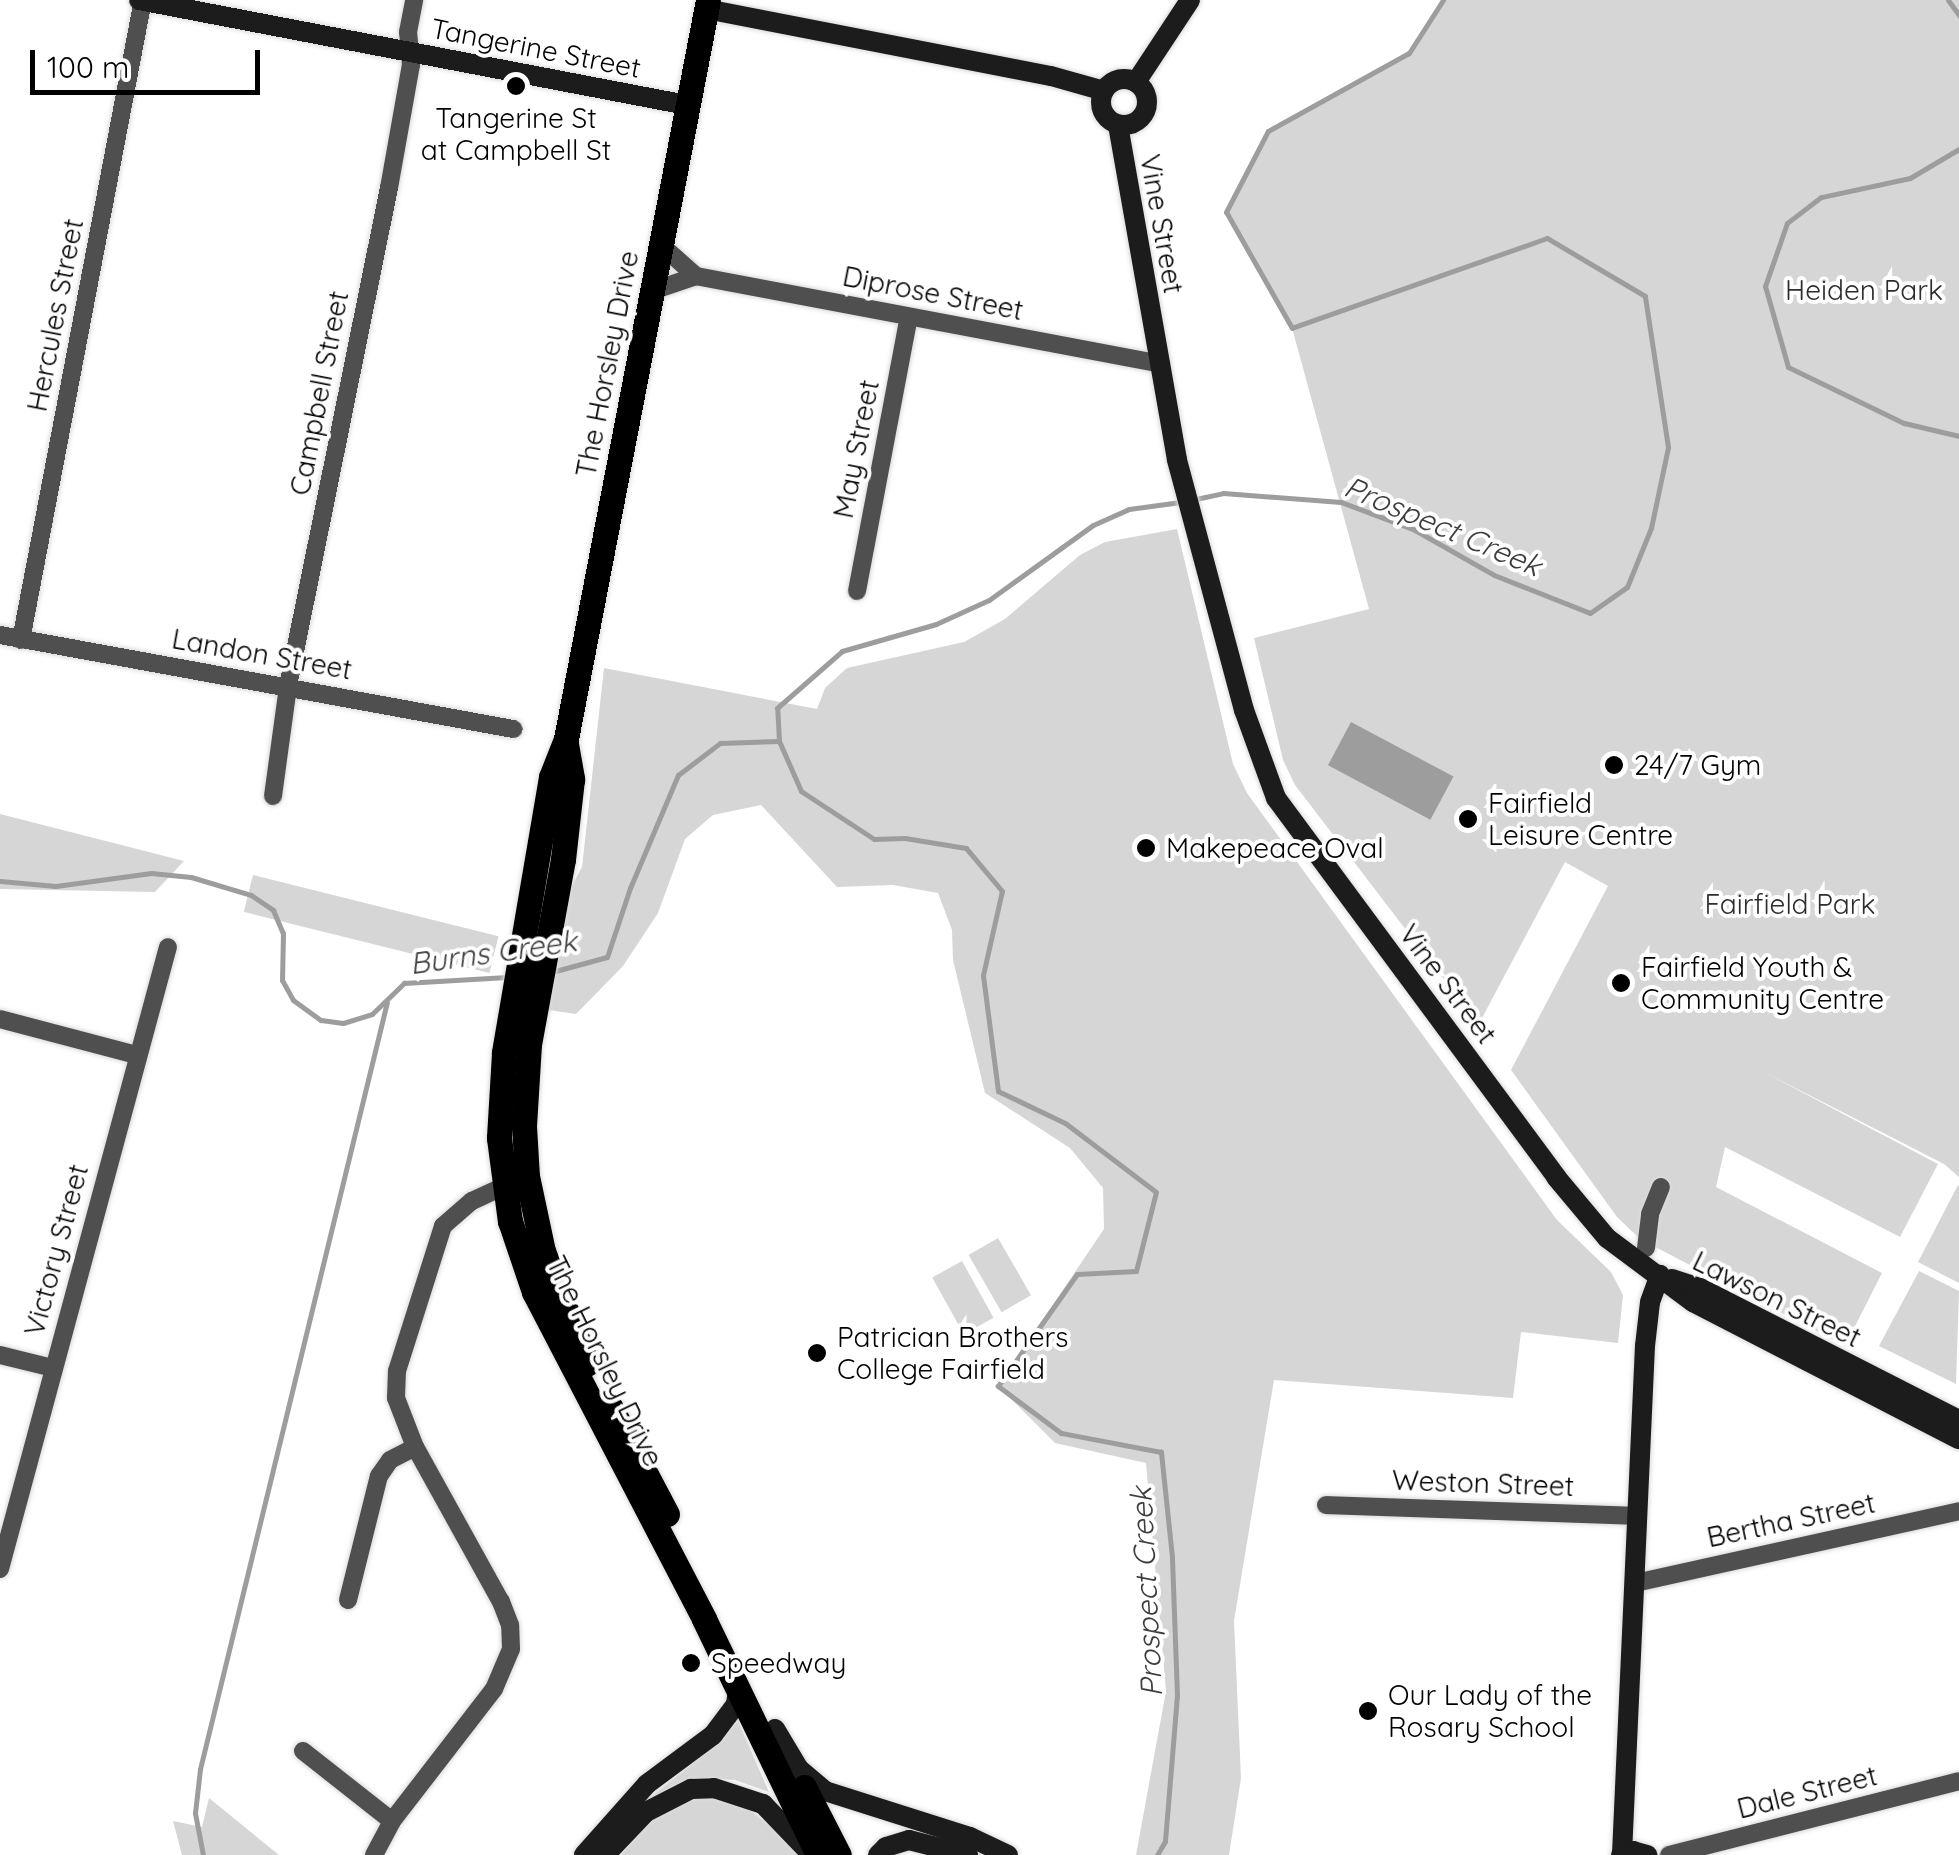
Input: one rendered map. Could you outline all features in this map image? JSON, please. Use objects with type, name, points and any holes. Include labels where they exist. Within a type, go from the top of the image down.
[{"type":"main road","name":"Tangerine Street","points":[[142,0],[687,105]]},
{"type":"main road","points":[[1136,82],[1190,0]]},
{"type":"main road","points":[[707,5],[1051,76],[1104,91]]},
{"type":"main road","name":"The Horsley Drive","points":[[707,5],[566,739],[572,780],[524,1006],[525,1079],[515,1181],[534,1292],[738,1690],[814,1855]]},
{"type":"main road","points":[[1121,79],[1136,82],[1148,100],[1144,114],[1132,124],[1118,125],[1102,111],[1104,91],[1121,79]]},
{"type":"main road","name":"Vine Street","points":[[1118,125],[1122,168],[1176,460],[1257,755],[1276,798],[1584,1214],[1628,1256],[1660,1275]]},
{"type":"main road","name":"The Horsley Drive","points":[[515,1181],[583,1356],[839,1855]]},
{"type":"main road","points":[[1647,1855],[1634,1850],[1622,1854],[1645,1346],[1650,1302],[1660,1275]]},
{"type":"main road","name":"Lawson Street","points":[[1660,1275],[1700,1288],[1959,1420]]},
{"type":"main road","name":"Lawson Street","points":[[1660,1275],[1693,1302],[1959,1439]]},
{"type":"main road","points":[[584,1855],[648,1784],[713,1735],[736,1704],[738,1690]]},
{"type":"main road","points":[[776,1729],[806,1776],[826,1791],[970,1837],[1008,1855]]},
{"type":"main road","points":[[605,1855],[646,1812],[691,1790],[714,1788],[764,1804],[814,1855]]},
{"type":"main road","points":[[878,1855],[886,1847],[909,1840],[961,1853]]},
{"type":"street","name":"Hercules Street","points":[[21,640],[142,0]]},
{"type":"street","name":"Campbell Street","points":[[273,796],[288,686],[389,188],[410,53],[408,32],[414,0]]},
{"type":"street","name":"Diprose Street","points":[[660,245],[696,276],[1161,364]]},
{"type":"street","points":[[652,292],[696,276]]},
{"type":"street","name":"May Street","points":[[857,591],[910,317]]},
{"type":"street","name":"Landon Street","points":[[0,635],[513,729]]},
{"type":"street","name":"Victory Street","points":[[0,1568],[168,947]]},
{"type":"street","points":[[0,1020],[136,1055]]},
{"type":"street","points":[[374,1855],[392,1821],[494,1689],[511,1649],[510,1625],[502,1602],[415,1447],[396,1398],[397,1371],[434,1249],[456,1211],[515,1181]]},
{"type":"street","points":[[1646,1248],[1650,1214],[1661,1186]]},
{"type":"street","points":[[0,1355],[53,1368]]},
{"type":"street","points":[[348,1600],[378,1476],[390,1460],[415,1447]]},
{"type":"street","name":"Weston Street","points":[[1326,1506],[1638,1516]]},
{"type":"street","name":"Bertha Street","points":[[1635,1582],[1959,1511]]},
{"type":"street","points":[[303,1751],[392,1821]]},
{"type":"street","name":"Dale Street","points":[[1669,1855],[1959,1781]]},
{"type":"green space","points":[[1443,0],[1959,0],[1959,1177],[1944,1164],[1762,1071],[1938,1164],[1900,1237],[1725,1147],[1716,1187],[1882,1273],[1845,1346],[1640,1239],[1617,1217],[1511,1070],[1608,886],[1565,862],[1482,1018],[1475,1020],[1295,785],[1283,760],[1254,638],[1369,609],[1292,328],[1226,212],[1268,131],[1409,53]]},
{"type":"green space","points":[[1177,529],[1233,764],[1247,793],[1557,1220],[1611,1272],[1623,1295],[1618,1343],[1521,1332],[1513,1398],[1274,1380],[1234,1621],[1241,1778],[1229,1855],[1136,1855],[1166,1691],[1146,1463],[1055,1443],[998,1386],[1104,1229],[1103,1188],[1070,1148],[985,1093],[953,960],[952,930],[938,893],[893,885],[837,887],[761,805],[713,815],[685,839],[658,913],[623,966],[576,1014],[535,1008],[552,923],[582,867],[604,668],[817,709],[825,688],[847,668],[964,642],[1005,619],[1080,555],[1105,542]]},
{"type":"green space","points":[[0,814],[184,861],[155,892],[0,889]]},
{"type":"green space","points":[[253,875],[498,936],[489,973],[244,912]]},
{"type":"green space","points":[[1959,1186],[1959,1283],[1918,1262]]},
{"type":"green space","points":[[998,1238],[1031,1295],[1002,1312],[969,1255]]},
{"type":"green space","points":[[962,1261],[994,1318],[964,1334],[932,1277]]},
{"type":"green space","points":[[1919,1271],[1959,1291],[1956,1384],[1879,1346]]},
{"type":"green space","points":[[738,1721],[769,1792],[735,1780],[705,1778],[676,1786],[640,1806],[718,1743]]},
{"type":"green space","points":[[708,1793],[736,1800],[778,1831],[797,1855],[621,1855],[646,1825],[673,1805]]},
{"type":"green space","points":[[209,1798],[279,1855],[182,1855],[173,1821],[202,1827]]},
{"type":"shaded area","points":[[1351,722],[1453,776],[1430,820],[1328,765]]},
{"type":"waterway","name":"Prospect Creek","points":[[1191,500],[1223,493],[1341,502],[1413,529],[1494,575],[1590,613],[1627,587],[1651,528],[1668,447],[1645,296],[1547,238],[1292,328],[1226,212],[1268,131],[1409,53],[1443,0]]},
{"type":"waterway","name":"Prospect Creek","points":[[1948,0],[1959,15]]},
{"type":"waterway","name":"Prospect Creek","points":[[1959,149],[1910,178],[1821,197],[1787,223],[1765,286],[1788,367],[1904,423],[1959,436]]},
{"type":"waterway","name":"Prospect Creek","points":[[1157,1855],[1165,1841],[1177,1695],[1172,1557],[1161,1452],[1061,1433],[998,1386],[1077,1274],[1136,1271],[1156,1192],[1065,1123],[998,1091],[983,975],[1002,891],[966,848],[905,838],[874,839],[801,791],[779,741],[777,708],[842,651],[936,624],[989,600],[1093,525],[1129,509],[1181,502]]},
{"type":"waterway","name":"Burns Creek","points":[[548,973],[607,957],[630,888],[678,775],[720,743],[779,741]]},
{"type":"waterway","name":"Burns Creek","points":[[0,881],[56,886],[151,873],[191,877],[251,895],[273,910],[283,933],[282,980],[293,1000],[321,1020],[343,1023],[372,1014],[404,983],[507,977]]},
{"type":"waterway","points":[[203,1855],[195,1813],[200,1769],[387,1002]]},
{"type":"place","name":"Tangerine St at Campbell St","points":[[516,86]]},
{"type":"place","name":"24/7 Gym","points":[[1614,765]]},
{"type":"place","name":"Fairfield Leisure Centre","points":[[1468,819]]},
{"type":"place","name":"Makepeace Oval","points":[[1146,848]]},
{"type":"place","name":"Fairfield Youth & Community Centre","points":[[1621,983]]},
{"type":"place","name":"Patrician Brothers College Fairfield","points":[[817,1353]]},
{"type":"place","name":"Speedway","points":[[691,1663]]},
{"type":"place","name":"Our Lady of the Rosary School","points":[[1368,1711]]},
{"type":"park label","name":"Heiden Park","points":[[1864,290]]},
{"type":"park label","name":"Fairfield Park","points":[[1790,904]]}]
